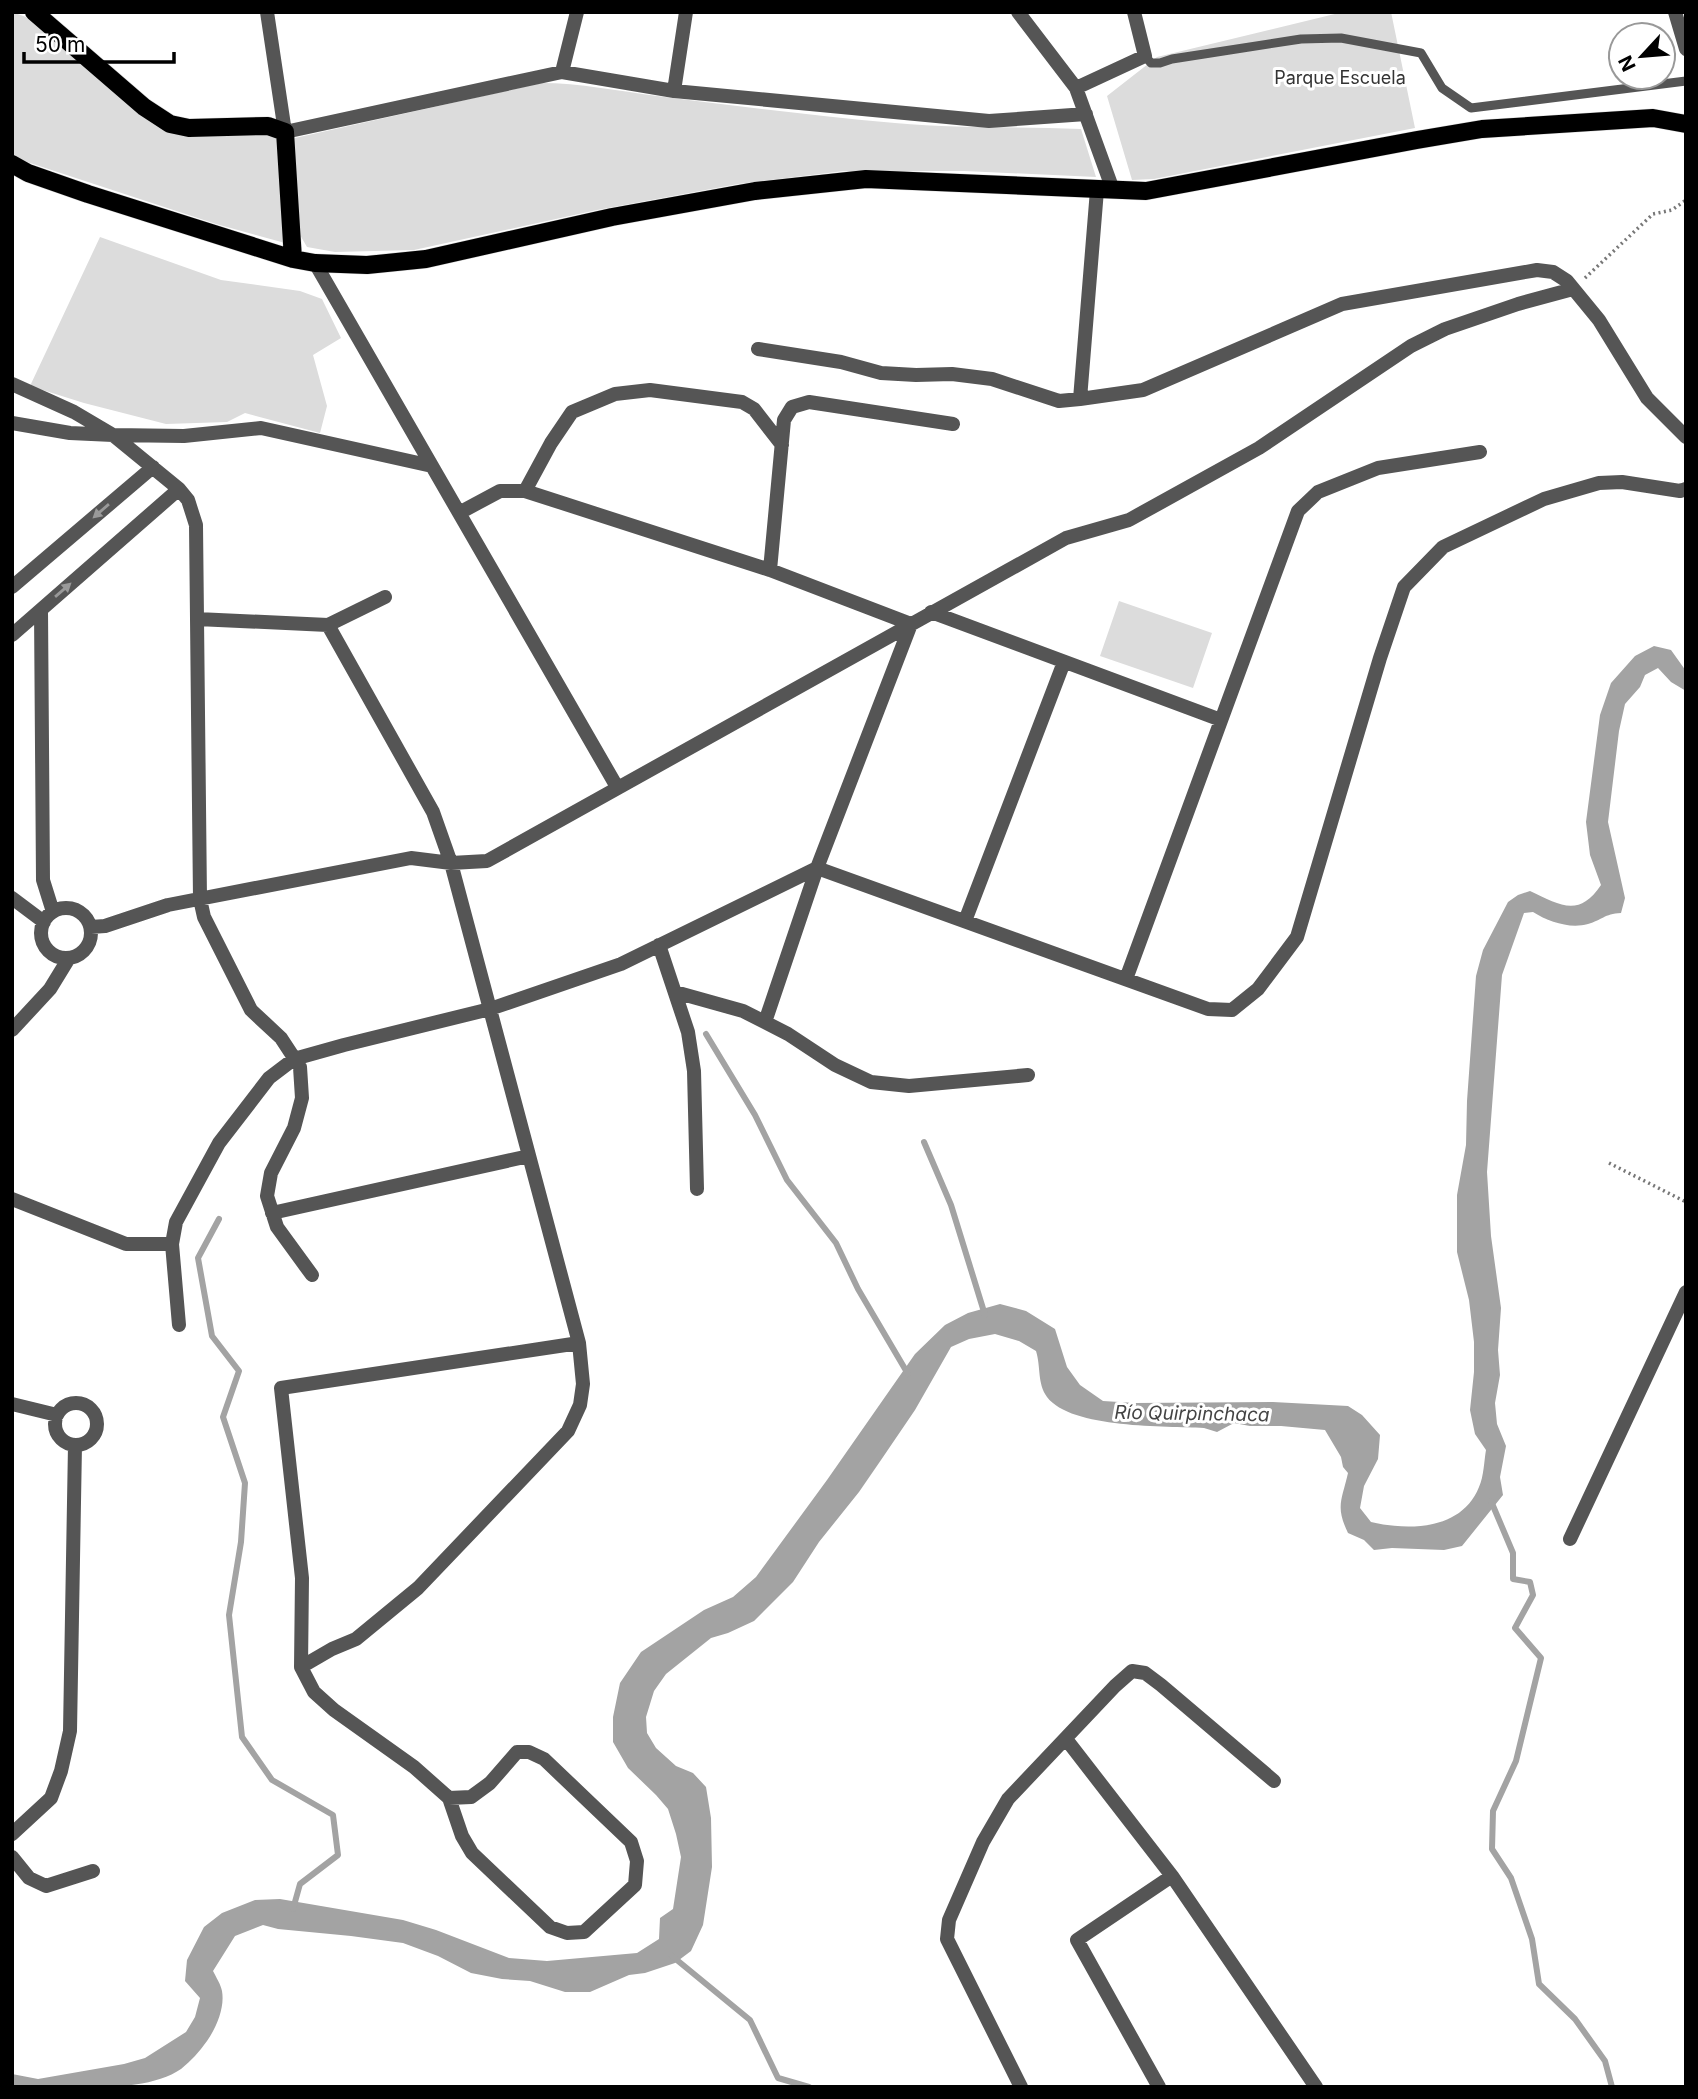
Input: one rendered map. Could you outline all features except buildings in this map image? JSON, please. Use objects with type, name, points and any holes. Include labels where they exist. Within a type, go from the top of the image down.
[{"type":"main road","points":[[34,12],[144,107],[170,124],[189,128],[268,126],[285,132],[293,259]]},
{"type":"main road","points":[[12,164],[28,173],[76,190],[293,259],[315,263],[367,265],[426,259],[612,217],[755,191],[866,179],[1146,191],[1482,129],[1653,118],[1686,124]]},
{"type":"street","points":[[267,12],[285,132],[562,72],[674,91],[989,121],[1086,114]]},
{"type":"street","points":[[562,72],[577,12]]},
{"type":"street","points":[[674,91],[686,12]]},
{"type":"street","points":[[1018,12],[1076,88],[1086,114],[1105,190],[1080,399]]},
{"type":"street","points":[[1076,88],[1144,56],[1134,12]]},
{"type":"street","points":[[1675,12],[1686,49]]},
{"type":"street","points":[[315,263],[617,787]]},
{"type":"street","points":[[758,349],[841,362],[881,373],[916,376],[951,374],[992,379],[1059,401],[1080,399],[1143,390],[1342,304],[1537,271],[1553,272],[1567,281],[1599,320],[1647,398],[1686,437]]},
{"type":"street","points":[[91,928],[200,898],[411,858],[451,863],[487,861],[1066,538],[1141,514],[1259,448],[1411,346],[1445,329],[1573,289]]},
{"type":"street","points":[[12,384],[74,412],[113,435],[188,499],[196,525],[200,898],[204,917],[251,1010],[281,1038],[300,1067],[302,1098],[294,1128],[271,1173],[267,1196],[277,1227],[312,1275]]},
{"type":"street","points":[[525,491],[551,443],[572,412],[615,394],[650,390],[742,402],[754,409],[782,445]]},
{"type":"street","points":[[770,570],[784,420],[792,407],[809,402],[953,424]]},
{"type":"street","points":[[12,423],[70,433],[113,435],[184,436],[261,428],[432,466]]},
{"type":"street","points":[[1126,979],[1298,511],[1318,492],[1378,468],[1480,452]]},
{"type":"street","points":[[12,587],[153,467]]},
{"type":"street","points":[[179,1325],[172,1244],[176,1222],[219,1143],[269,1078],[294,1059],[489,1009],[621,964],[817,868],[1208,1009],[1232,1010],[1258,989],[1297,937],[1380,658],[1404,587],[1443,547],[1544,499],[1599,483],[1622,482],[1680,491],[1686,489]]},
{"type":"street","points":[[12,635],[179,489]]},
{"type":"street","points":[[459,513],[500,491],[525,491],[770,570],[911,624]]},
{"type":"street","points":[[197,618],[328,625],[384,597]]},
{"type":"street","points":[[40,610],[43,880],[48,917],[42,937],[48,950],[61,958],[69,958],[84,951],[89,945],[91,928],[88,920],[76,910],[68,908],[48,917]]},
{"type":"street","points":[[931,612],[1222,720]]},
{"type":"street","points":[[765,1022],[817,868],[911,624]]},
{"type":"street","points":[[301,1667],[356,1639],[418,1588],[568,1431],[580,1405],[583,1384],[579,1343],[451,863],[433,812],[328,625]]},
{"type":"street","points":[[965,921],[1064,662]]},
{"type":"street","points":[[12,898],[48,917]]},
{"type":"street","points":[[659,945],[688,1032],[694,1071],[697,1189]]},
{"type":"street","points":[[12,1030],[50,989],[69,958]]},
{"type":"street","points":[[675,992],[743,1011],[788,1034],[835,1065],[871,1082],[909,1086],[1028,1075]]},
{"type":"street","points":[[272,1213],[529,1156]]},
{"type":"street","points":[[12,1199],[126,1244],[172,1244]]},
{"type":"street","points":[[1570,1539],[1686,1292]]},
{"type":"street","points":[[449,1798],[471,1797],[490,1783],[517,1752],[537,1755],[631,1842],[637,1861],[635,1885],[584,1932],[567,1933],[550,1927],[472,1853],[462,1836],[449,1798],[414,1767],[334,1710],[314,1692],[301,1667],[302,1578],[281,1388],[579,1343]]},
{"type":"street","points":[[74,1403],[88,1407],[96,1418],[96,1433],[87,1442],[75,1445],[64,1441],[56,1429],[57,1415],[67,1405],[74,1403]]},
{"type":"street","points":[[12,1404],[57,1415]]},
{"type":"street","points":[[12,1834],[51,1798],[61,1771],[70,1731],[75,1445]]},
{"type":"street","points":[[1021,2087],[947,1939],[949,1920],[983,1843],[1008,1799],[1132,1671],[1145,1674],[1161,1685],[1274,1781]]},
{"type":"street","points":[[1066,1738],[1172,1876],[1316,2087]]},
{"type":"street","points":[[12,1857],[29,1878],[46,1886],[93,1871]]},
{"type":"street","points":[[1159,2087],[1077,1940],[1172,1876]]},
{"type":"lane","points":[[1144,56],[1151,63],[1160,63],[1301,39],[1342,37],[1422,53],[1442,88],[1471,108],[1686,81]]},
{"type":"path","points":[[1573,289],[1653,214],[1672,210],[1686,200]]},
{"type":"path","points":[[1609,1163],[1686,1202]]},
{"type":"green space","points":[[12,12],[26,17],[137,110],[278,138],[285,243],[216,224],[24,161],[12,154]]},
{"type":"green space","name":"Parque Escuela","points":[[1343,12],[1391,12],[1415,128],[1154,179],[1132,180],[1107,96],[1157,57]]},
{"type":"green space","points":[[541,83],[895,123],[1081,129],[1096,177],[964,171],[844,171],[738,184],[597,210],[414,250],[335,252],[307,247],[296,228],[295,138]]},
{"type":"green space","points":[[100,237],[221,280],[300,291],[322,299],[341,338],[313,355],[327,406],[320,433],[245,413],[227,422],[166,424],[30,386]]},
{"type":"green space","points":[[1119,601],[1212,633],[1193,688],[1100,656]]},
{"type":"water","name":"Río Quirpinchaca","points":[[1654,646],[1671,650],[1686,671],[1686,691],[1671,682],[1658,668],[1645,675],[1640,687],[1625,704],[1608,822],[1625,898],[1621,913],[1574,926],[1553,922],[1533,912],[1524,913],[1502,975],[1487,1172],[1491,1236],[1501,1308],[1498,1350],[1500,1375],[1495,1403],[1497,1424],[1506,1446],[1500,1477],[1503,1495],[1462,1546],[1444,1550],[1374,1550],[1364,1540],[1348,1533],[1341,1509],[1348,1473],[1325,1430],[1234,1423],[1217,1432],[1204,1428],[1121,1424],[1076,1415],[1059,1407],[1047,1397],[1042,1386],[1036,1351],[1019,1341],[995,1334],[969,1339],[951,1347],[915,1410],[793,1582],[754,1621],[711,1638],[666,1674],[654,1691],[646,1717],[647,1733],[656,1748],[676,1766],[693,1773],[706,1787],[711,1818],[712,1867],[703,1925],[691,1951],[675,1963],[645,1973],[629,1975],[590,1992],[565,1992],[530,1981],[471,1973],[438,1956],[403,1943],[263,1925],[235,1936],[213,1971],[222,1991],[219,2018],[207,2041],[181,2069],[145,2083],[123,2086],[12,2087],[12,2074],[38,2079],[145,2058],[186,2032],[195,2017],[200,1998],[185,1981],[187,1960],[204,1927],[222,1913],[255,1900],[280,1899],[403,1920],[509,1958],[547,1961],[637,1953],[659,1939],[660,1918],[673,1909],[681,1857],[668,1809],[628,1768],[613,1742],[613,1717],[620,1683],[641,1652],[704,1610],[733,1597],[756,1577],[915,1354],[945,1325],[968,1313],[1000,1304],[1026,1311],[1055,1329],[1067,1367],[1080,1385],[1103,1401],[1273,1402],[1348,1406],[1362,1415],[1380,1435],[1378,1459],[1364,1486],[1360,1508],[1371,1522],[1417,1526],[1433,1524],[1460,1512],[1471,1501],[1479,1487],[1486,1450],[1475,1434],[1470,1410],[1474,1342],[1469,1300],[1457,1252],[1457,1195],[1466,1145],[1476,976],[1483,950],[1508,902],[1530,891],[1560,904],[1577,905],[1585,902],[1601,885],[1590,855],[1586,822],[1600,715],[1611,683],[1635,656]]},
{"type":"waterway","points":[[706,1034],[755,1115],[787,1180],[836,1243],[858,1289],[908,1374]]},
{"type":"waterway","points":[[924,1142],[951,1205],[985,1315]]},
{"type":"waterway","points":[[219,1219],[198,1258],[212,1336],[239,1371],[223,1417],[245,1483],[241,1542],[229,1615],[242,1737],[272,1780],[333,1815],[338,1855],[300,1884],[293,1909]]},
{"type":"waterway","points":[[1491,1501],[1513,1553],[1513,1579],[1530,1582],[1533,1595],[1515,1628],[1541,1658],[1516,1761],[1493,1811],[1492,1849],[1511,1878],[1532,1939],[1539,1984],[1575,2019],[1605,2061],[1612,2087]]},
{"type":"waterway","points":[[672,1956],[750,2020],[778,2078],[809,2087]]}]
